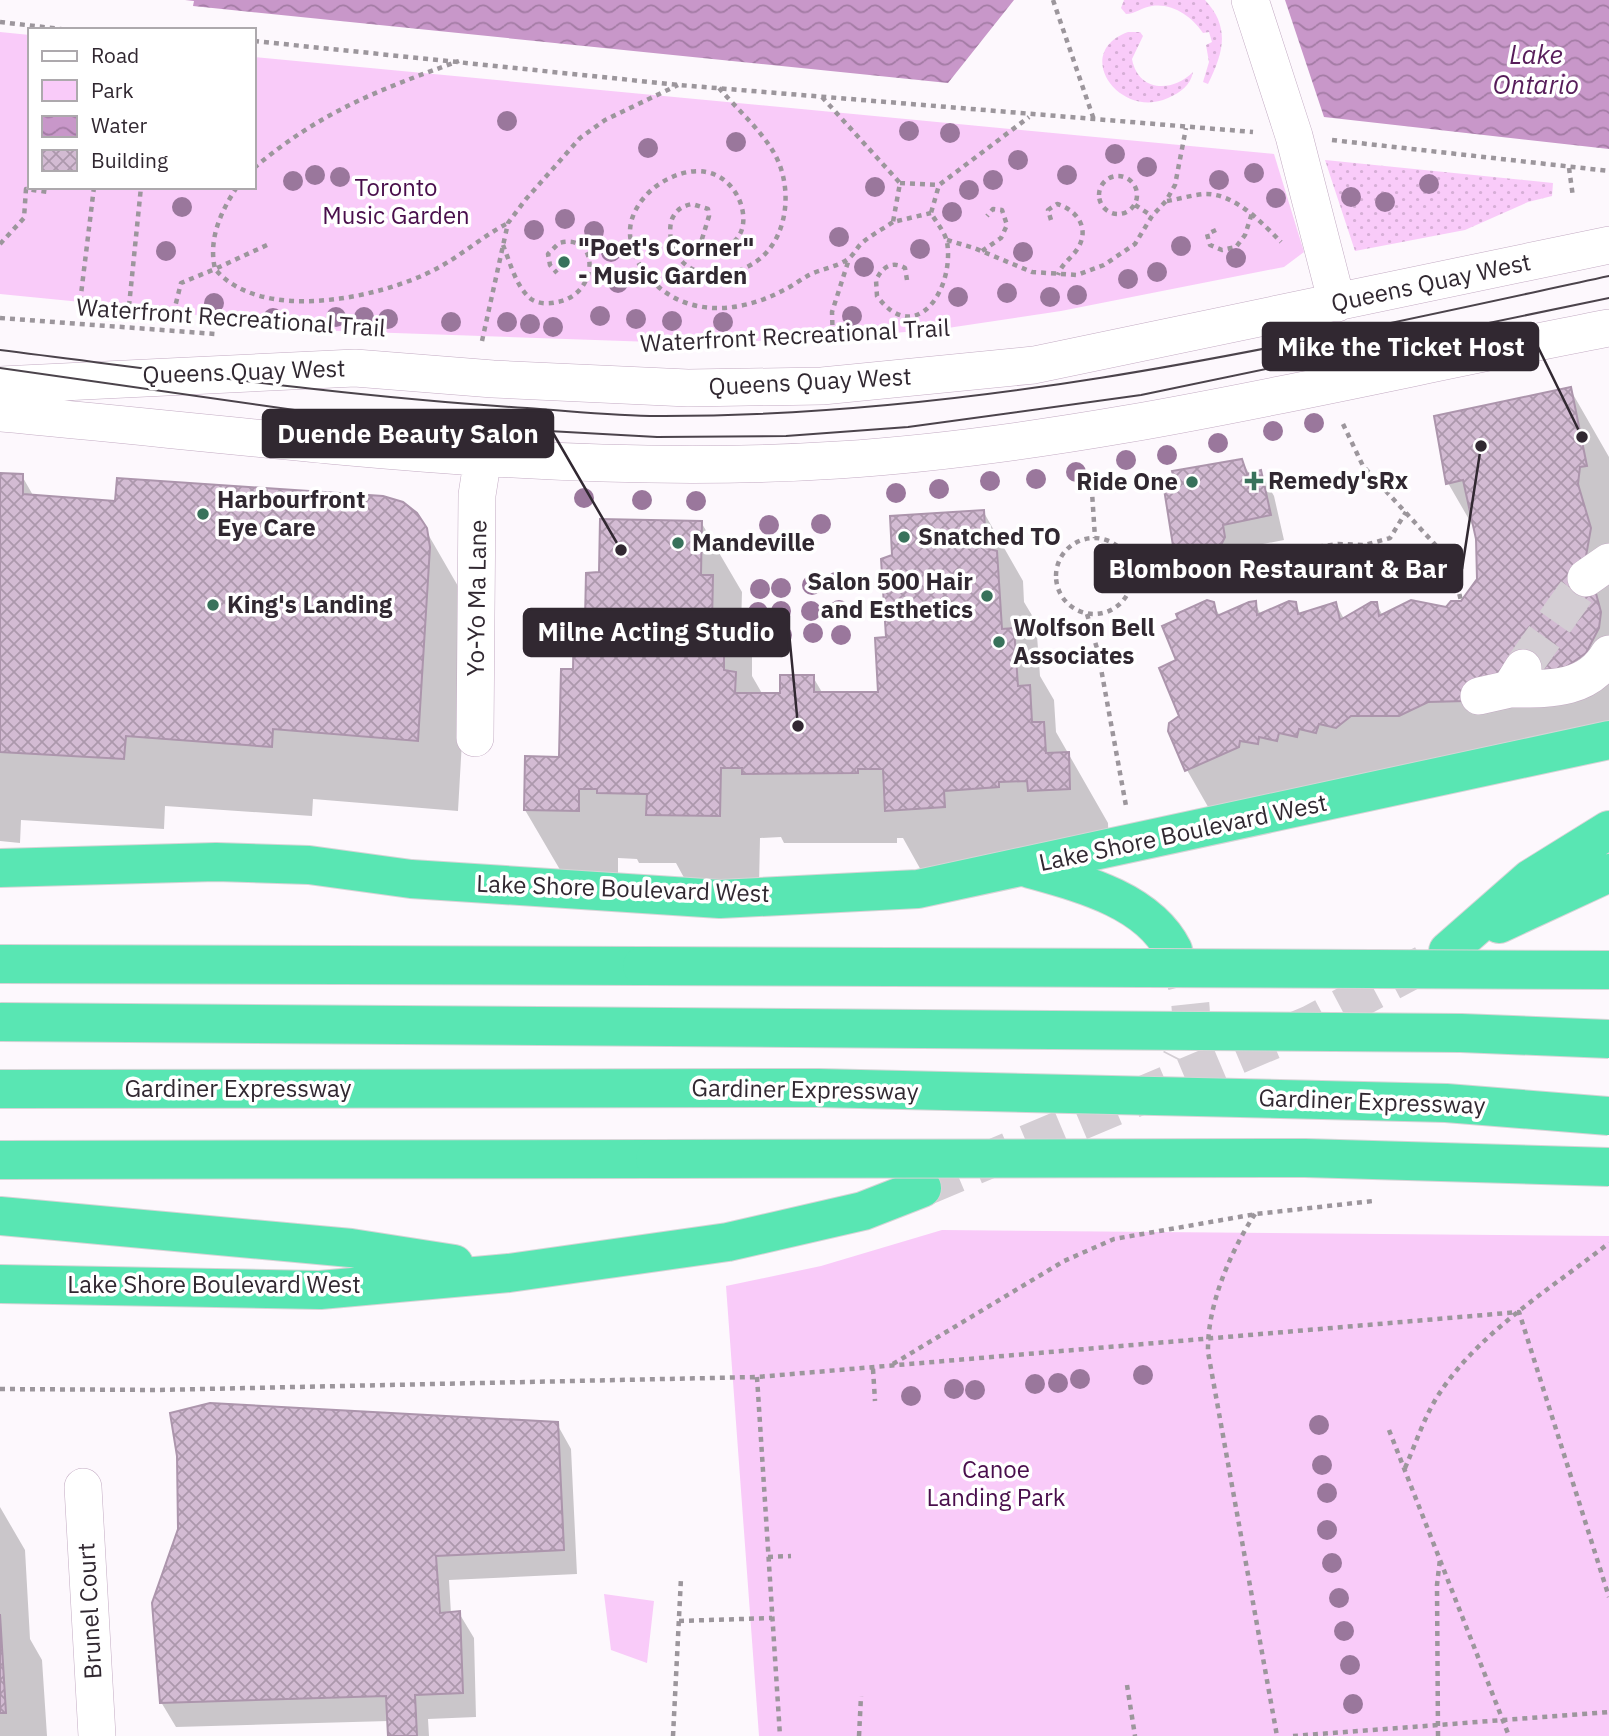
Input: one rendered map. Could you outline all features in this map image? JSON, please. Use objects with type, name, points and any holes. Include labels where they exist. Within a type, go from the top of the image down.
[{"type":"highway","name":"Lake Shore Boulevard West","points":[[0,868],[216,862],[309,865],[411,879],[720,899],[918,889],[1609,740]]},
{"type":"highway","points":[[1609,830],[1530,879],[1448,951],[1527,910],[1609,873]]},
{"type":"highway","points":[[1021,867],[1080,883],[1141,913],[1168,940],[1173,950]]},
{"type":"highway","points":[[0,964],[1609,970]]},
{"type":"highway","points":[[0,1022],[1447,1033],[1609,1039]]},
{"type":"highway","name":"Gardiner Expressway","points":[[0,1088],[818,1088],[1446,1102],[1609,1116]]},
{"type":"highway","points":[[0,1160],[1305,1158],[1609,1167]]},
{"type":"highway","name":"Lake Shore Boulevard West","points":[[0,1284],[320,1290],[509,1273],[728,1242],[863,1211],[922,1188]]},
{"type":"highway","points":[[0,1216],[351,1248],[509,1273]]},
{"type":"street","points":[[1250,0],[1294,136],[1337,303]]},
{"type":"street","name":"Queens Quay West","points":[[0,385],[355,368],[493,379],[688,388],[822,386],[1034,365],[1609,245]]},
{"type":"street","name":"Queens Quay West","points":[[0,413],[483,457],[710,466],[840,460],[977,447],[1122,424],[1609,328]]},
{"type":"street","name":"Yo-Yo Ma Lane","points":[[475,738],[477,495],[483,457]]},
{"type":"street","points":[[1504,684],[1547,689],[1584,681],[1601,668],[1609,654]]},
{"type":"street","name":"Brunel Court","points":[[83,1487],[97,1736]]},
{"type":"path","points":[[1052,0],[1094,120]]},
{"type":"path","points":[[0,22],[50,28]]},
{"type":"path","points":[[256,41],[462,60],[679,85],[1294,136],[1609,171]]},
{"type":"path","points":[[256,166],[306,127],[341,107],[462,60]]},
{"type":"path","points":[[236,189],[215,230],[212,250],[215,269],[233,285],[252,294],[290,300],[335,300],[409,280],[436,268],[508,223],[547,172],[580,138],[605,120],[679,85]]},
{"type":"path","points":[[718,87],[774,152],[786,197],[781,225],[766,253],[751,264],[721,275],[693,270],[682,263],[670,237],[671,220],[678,209],[692,204],[708,209],[709,216],[702,239],[708,245],[726,248],[734,244],[743,229],[743,209],[727,180],[716,174],[676,175],[650,191],[631,219],[630,241],[643,271],[675,300],[704,308],[727,308],[760,300],[849,259]]},
{"type":"path","points":[[821,96],[900,183],[939,185]]},
{"type":"path","points":[[907,280],[905,268],[897,264],[889,265],[876,280],[877,296],[897,313],[907,315],[927,310],[943,289],[947,274],[947,240],[931,213],[939,185],[1030,116]]},
{"type":"path","points":[[947,240],[1032,272],[1058,275],[1077,275],[1119,256],[1135,244],[1175,185],[1186,128]]},
{"type":"path","points":[[1569,168],[1573,197]]},
{"type":"path","points":[[1109,177],[1128,178],[1136,187],[1135,205],[1125,213],[1112,213],[1102,205],[1101,187],[1109,177]]},
{"type":"path","points":[[893,222],[900,183]]},
{"type":"path","points":[[0,244],[24,218],[28,188]]},
{"type":"path","points":[[32,189],[48,192],[48,189]]},
{"type":"path","points":[[79,311],[94,189]]},
{"type":"path","points":[[128,316],[141,189]]},
{"type":"path","points":[[1166,201],[1204,194],[1216,196],[1252,213],[1289,250],[1326,264]]},
{"type":"path","points":[[1051,220],[1048,210],[1058,204],[1074,212],[1082,227],[1081,243],[1065,261],[1058,275]]},
{"type":"path","points":[[1135,205],[1152,216]]},
{"type":"path","points":[[982,251],[1001,238],[1007,225],[1002,210],[993,209],[987,216]]},
{"type":"path","points":[[833,345],[832,312],[849,259],[861,244],[893,222],[931,213]]},
{"type":"path","points":[[1216,230],[1207,234],[1210,244],[1222,250],[1236,247],[1245,235],[1252,213]]},
{"type":"path","points":[[481,347],[508,223]]},
{"type":"path","points":[[502,244],[518,282],[532,300],[540,303],[563,301],[580,290],[591,268],[589,255],[570,241],[559,243],[551,249],[548,260],[557,273]]},
{"type":"path","points":[[172,323],[181,283],[267,245]]},
{"type":"path","name":"Waterfront Recreational Trail","points":[[0,318],[218,334]]},
{"type":"path","points":[[1343,424],[1363,466],[1452,564],[1461,601]]},
{"type":"path","points":[[1091,477],[1096,538]]},
{"type":"path","points":[[1132,576],[1204,573],[1220,564],[1259,555],[1338,544],[1365,545],[1390,538],[1406,512]]},
{"type":"path","points":[[1096,538],[1117,546],[1130,565],[1132,576],[1127,594],[1115,608],[1087,614],[1067,604],[1060,594],[1055,572],[1064,551],[1073,543],[1096,538]]},
{"type":"path","points":[[1087,614],[1098,652],[1132,844]]},
{"type":"path","points":[[892,1365],[995,1301],[1091,1248],[1154,1230],[1255,1214],[1379,1201]]},
{"type":"path","points":[[1255,1214],[1230,1260],[1208,1340],[1210,1369],[1278,1736]]},
{"type":"path","points":[[1405,1469],[1441,1390],[1466,1361],[1519,1312],[1609,1243]]},
{"type":"path","points":[[0,1389],[171,1390],[757,1377],[1519,1312]]},
{"type":"path","points":[[1519,1312],[1609,1597]]},
{"type":"path","points":[[873,1369],[875,1401]]},
{"type":"path","points":[[757,1377],[780,1736]]},
{"type":"path","points":[[1389,1430],[1509,1736]]},
{"type":"path","points":[[768,1557],[791,1556]]},
{"type":"path","points":[[1438,1736],[1437,1585],[1440,1557]]},
{"type":"path","points":[[673,1736],[681,1578]]},
{"type":"path","points":[[679,1621],[772,1618]]},
{"type":"path","points":[[1127,1685],[1135,1736]]},
{"type":"path","points":[[859,1736],[861,1696]]},
{"type":"path","points":[[1293,1736],[1609,1712]]},
{"type":"green space","points":[[1124,0],[1205,0],[1219,21],[1222,41],[1218,62],[1208,84],[1203,82],[1209,62],[1206,45],[1212,42],[1209,32],[1203,33],[1188,17],[1167,7],[1148,7],[1126,14],[1121,8]]},
{"type":"green space","name":"Toronto Music Garden","points":[[0,32],[28,35],[28,189],[256,189],[256,57],[1274,154],[1304,252],[1284,267],[1061,311],[941,329],[823,339],[682,343],[308,330],[142,308],[0,294]]},
{"type":"green space","points":[[1128,32],[1140,32],[1143,36],[1132,59],[1141,78],[1157,86],[1166,86],[1185,79],[1193,72],[1184,88],[1168,98],[1150,102],[1133,100],[1119,92],[1109,81],[1103,68],[1103,54],[1111,42]]},
{"type":"green space","points":[[1325,160],[1553,183],[1552,196],[1528,202],[1465,230],[1355,251]]},
{"type":"green space","name":"Canoe Landing Park","points":[[942,1230],[1609,1236],[1609,1736],[759,1736],[726,1286],[821,1266]]},
{"type":"green space","points":[[604,1594],[654,1601],[647,1663],[611,1650]]},
{"type":"water","points":[[185,0],[1014,0],[948,83],[193,6],[194,1]]},
{"type":"water","name":"Lake Ontario","points":[[1285,0],[1609,0],[1609,149],[1324,117]]},
{"type":"building","points":[[1571,387],[1587,466],[1580,467],[1578,484],[1591,528],[1586,556],[1601,612],[1599,628],[1586,653],[1563,669],[1530,670],[1465,701],[1428,702],[1399,716],[1351,716],[1336,728],[1319,724],[1316,733],[1299,729],[1297,737],[1279,733],[1277,741],[1259,737],[1258,744],[1240,741],[1239,747],[1185,771],[1168,731],[1169,723],[1179,716],[1159,668],[1176,660],[1162,626],[1178,619],[1176,614],[1207,600],[1214,602],[1217,616],[1256,601],[1257,615],[1289,601],[1296,602],[1298,614],[1336,602],[1340,620],[1371,602],[1377,602],[1379,616],[1411,600],[1446,607],[1451,601],[1461,601],[1477,579],[1476,539],[1463,480],[1446,484],[1434,416]]},
{"type":"building","points":[[1242,459],[1247,474],[1261,470],[1271,515],[1223,525],[1225,537],[1219,549],[1203,557],[1174,552],[1164,489],[1176,486],[1172,471]]},
{"type":"building","name":"King's Landing","points":[[0,473],[23,474],[23,494],[115,501],[117,478],[383,496],[403,502],[417,513],[427,528],[430,547],[418,741],[273,729],[272,747],[126,736],[124,759],[0,752]]},
{"type":"building","points":[[984,510],[986,548],[997,551],[1002,629],[1014,628],[1018,686],[1030,685],[1032,722],[1044,722],[1046,753],[1069,752],[1070,789],[1028,791],[1027,781],[999,782],[999,787],[944,791],[945,807],[885,811],[883,769],[858,769],[858,773],[742,774],[742,768],[721,768],[720,816],[646,815],[647,794],[597,793],[597,789],[579,789],[579,811],[524,810],[525,756],[559,757],[561,669],[573,669],[574,620],[585,620],[586,573],[599,572],[600,519],[702,521],[701,575],[713,575],[712,623],[724,623],[724,670],[736,672],[735,693],[780,693],[780,675],[814,675],[814,692],[878,692],[875,638],[886,637],[881,559],[892,555],[890,516]]},
{"type":"building","points":[[210,1403],[558,1422],[564,1550],[436,1556],[440,1613],[460,1611],[463,1693],[415,1695],[417,1736],[388,1736],[386,1696],[160,1703],[152,1603],[178,1529],[177,1456],[170,1413]]},
{"type":"building","points":[[0,1614],[6,1713],[0,1713]]},
{"type":"tunnel","points":[[1523,667],[1586,578]]},
{"type":"tunnel","points":[[1173,950],[1188,991],[1191,1019],[1186,1047],[1180,1061]]},
{"type":"tunnel","points":[[922,1188],[1311,1024],[1424,964]]},
{"type":"tram line","points":[[0,350],[263,383],[461,403],[642,416],[779,413],[899,404],[1137,372],[1373,327],[1609,276]]},
{"type":"tram line","points":[[0,368],[316,413],[479,427],[657,437],[786,436],[908,427],[1141,395],[1609,298]]},
{"type":"place","name":"\"Poet's Corner\" - Music Garden","points":[[564,262]]},
{"type":"place","name":"Mike the Ticket Host","points":[[1582,437]]},
{"type":"place","name":"Blomboon Restaurant & Bar","points":[[1481,446]]},
{"type":"place","name":"Remedy'sRx","points":[[1254,481]]},
{"type":"place","name":"Ride One","points":[[1192,482]]},
{"type":"place","name":"Harbourfront Eye Care","points":[[203,514]]},
{"type":"place","name":"Snatched TO","points":[[904,537]]},
{"type":"place","name":"Mandeville","points":[[678,543]]},
{"type":"place","name":"Duende Beauty Salon","points":[[621,550]]},
{"type":"place","name":"Salon 500 Hair and Esthetics","points":[[987,596]]},
{"type":"place","name":"King's Landing","points":[[213,605]]},
{"type":"place","name":"Wolfson Bell Associates","points":[[999,642]]},
{"type":"place","name":"Milne Acting Studio","points":[[798,726]]}]
